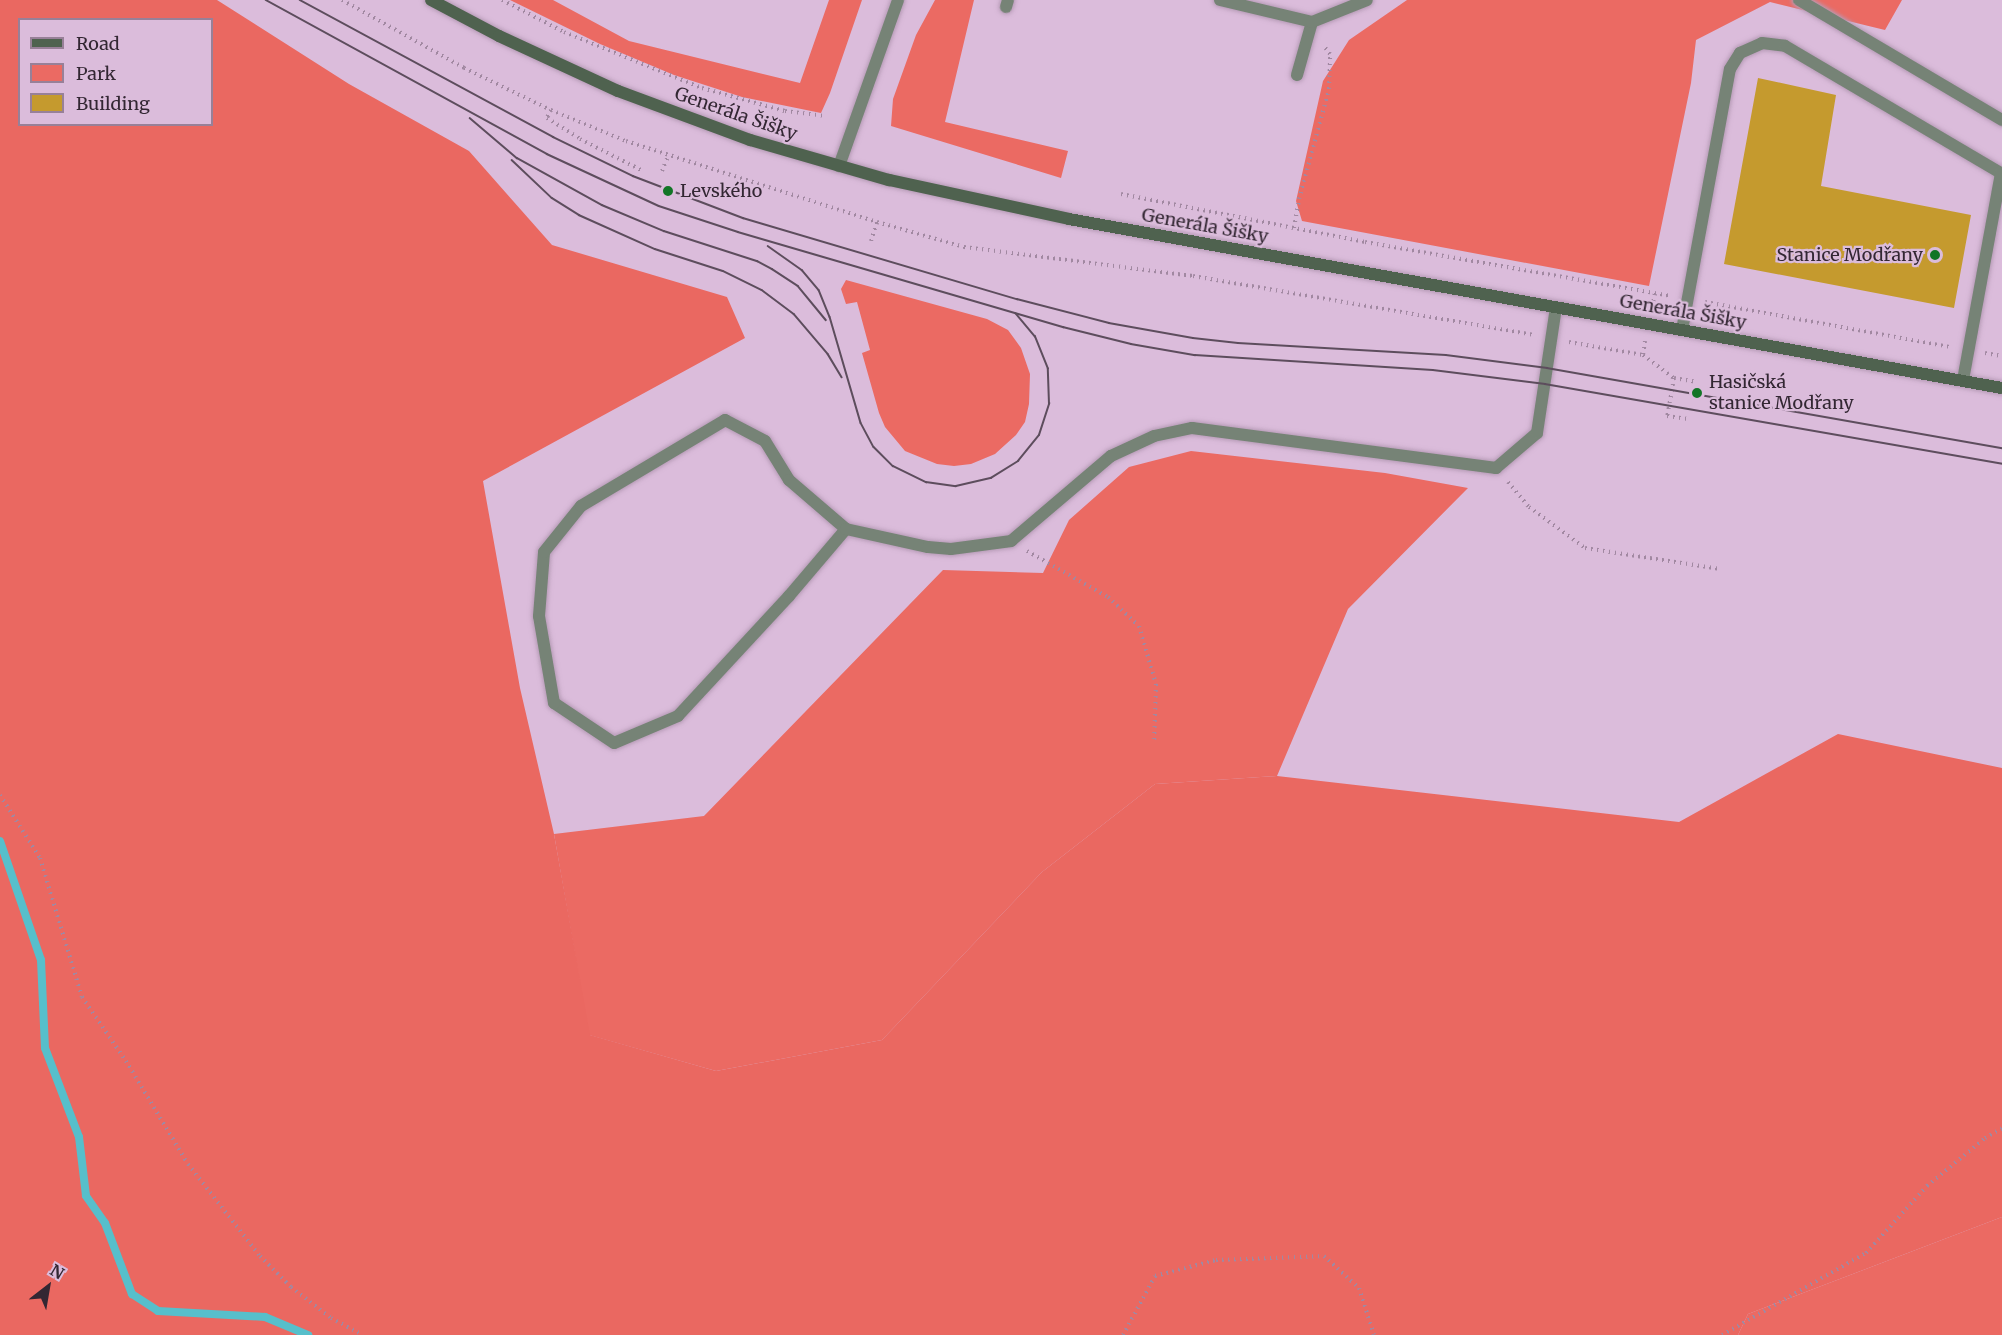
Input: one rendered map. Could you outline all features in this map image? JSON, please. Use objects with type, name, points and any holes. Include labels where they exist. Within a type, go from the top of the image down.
[{"type":"main road","name":"Generála Šišky","points":[[431,0],[517,45],[618,91],[750,140],[839,166],[1025,211],[2002,388]]},
{"type":"street","points":[[839,166],[898,0]]},
{"type":"street","points":[[1220,0],[1311,25],[1367,0]]},
{"type":"street","points":[[1799,0],[1861,39],[2002,120]]},
{"type":"street","points":[[1297,75],[1311,25]]},
{"type":"street","points":[[1682,330],[1730,69],[1740,53],[1762,44],[1785,46],[2001,172],[1963,381]]},
{"type":"street","points":[[846,529],[789,596],[678,716],[614,742],[554,703],[539,616],[544,552],[581,506],[725,420],[765,441],[789,480],[846,529],[939,548],[1011,541],[1111,456],[1154,436],[1192,428],[1496,468],[1537,433],[1556,308]]},
{"type":"path","points":[[342,0],[464,68],[551,110],[668,156],[964,247],[1193,276],[1643,355]]},
{"type":"path","points":[[502,0],[564,33],[702,88],[785,111],[823,116]]},
{"type":"path","points":[[1294,228],[1329,89],[1330,54],[1311,25]]},
{"type":"path","points":[[551,110],[547,118],[580,139],[643,171]]},
{"type":"path","points":[[663,171],[668,156]]},
{"type":"path","points":[[1121,194],[1294,228],[2002,356]]},
{"type":"path","points":[[871,241],[877,222]]},
{"type":"path","points":[[1674,378],[1667,416],[1688,419]]},
{"type":"path","points":[[1496,468],[1528,507],[1585,548],[1720,569]]},
{"type":"path","points":[[1011,541],[1108,597],[1139,626],[1156,684],[1154,743]]},
{"type":"path","points":[[0,795],[40,858],[82,997],[126,1061],[188,1164],[260,1256],[291,1287],[331,1318],[363,1335]]},
{"type":"path","points":[[1722,1335],[1866,1253],[1927,1186],[1984,1138],[2002,1128]]},
{"type":"path","points":[[1123,1335],[1155,1276],[1216,1260],[1324,1256],[1359,1288],[1374,1335]]},
{"type":"green space","points":[[510,0],[553,0],[629,41],[800,83],[829,0],[862,0],[821,113],[742,97],[674,75],[600,44]]},
{"type":"green space","points":[[935,0],[974,0],[945,122],[1068,151],[1061,178],[891,126],[893,99],[916,35]]},
{"type":"green space","points":[[1407,0],[1902,0],[1885,30],[1770,2],[1696,40],[1691,83],[1649,286],[1302,221],[1296,201],[1323,81],[1349,40]]},
{"type":"green space","points":[[846,280],[987,319],[1008,330],[1021,348],[1030,374],[1029,404],[1025,422],[1016,435],[995,454],[971,464],[954,466],[937,464],[905,451],[885,427],[879,413],[862,353],[870,350],[857,302],[846,304],[841,289]]},
{"type":"green space","points":[[1191,451],[1385,473],[1468,488],[1348,609],[1277,776],[1155,784],[1042,872],[882,1040],[716,1071],[589,1035],[554,834],[704,816],[943,570],[1043,573],[1069,520],[1129,467]]},
{"type":"green space","points":[[2002,1217],[2002,1335],[1738,1335],[1748,1314]]},
{"type":"shaded area","points":[[0,0],[217,0],[349,84],[469,151],[552,245],[727,297],[745,338],[483,481],[520,688],[554,834],[590,1035],[716,1071],[882,1040],[1042,872],[1155,784],[1277,776],[1679,822],[1838,734],[2002,768],[2002,1217],[1748,1314],[1738,1335],[0,1335]]},
{"type":"building","points":[[1758,78],[1836,95],[1821,186],[1971,215],[1954,308],[1724,264]]},
{"type":"waterway","points":[[0,841],[41,960],[45,1048],[79,1137],[86,1196],[105,1223],[132,1294],[158,1311],[265,1317],[308,1335]]},
{"type":"tram line","points":[[266,0],[547,154],[659,206],[738,232],[1063,327],[1131,344],[1195,355],[1433,370],[1545,384],[2002,464]]},
{"type":"tram line","points":[[300,0],[553,137],[633,176],[743,218],[1017,299],[1109,323],[1193,338],[1238,343],[1446,355],[1547,368],[2002,448]]},
{"type":"tram line","points":[[470,118],[517,158],[602,205],[664,231],[757,261],[772,269],[798,286],[826,320]]},
{"type":"tram line","points":[[512,160],[552,198],[579,215],[655,249],[723,271],[762,290],[794,314],[828,354],[842,377]]},
{"type":"tram line","points":[[768,246],[802,270],[819,290],[830,317],[861,423],[874,447],[893,466],[926,482],[956,486],[991,478],[1018,461],[1039,435],[1049,404],[1048,369],[1035,337],[1016,314]]},
{"type":"place","name":"Levského","points":[[668,191]]},
{"type":"place","name":"Stanice Modřany","points":[[1935,255]]},
{"type":"place","name":"Hasičská stanice Modřany","points":[[1697,393]]}]
